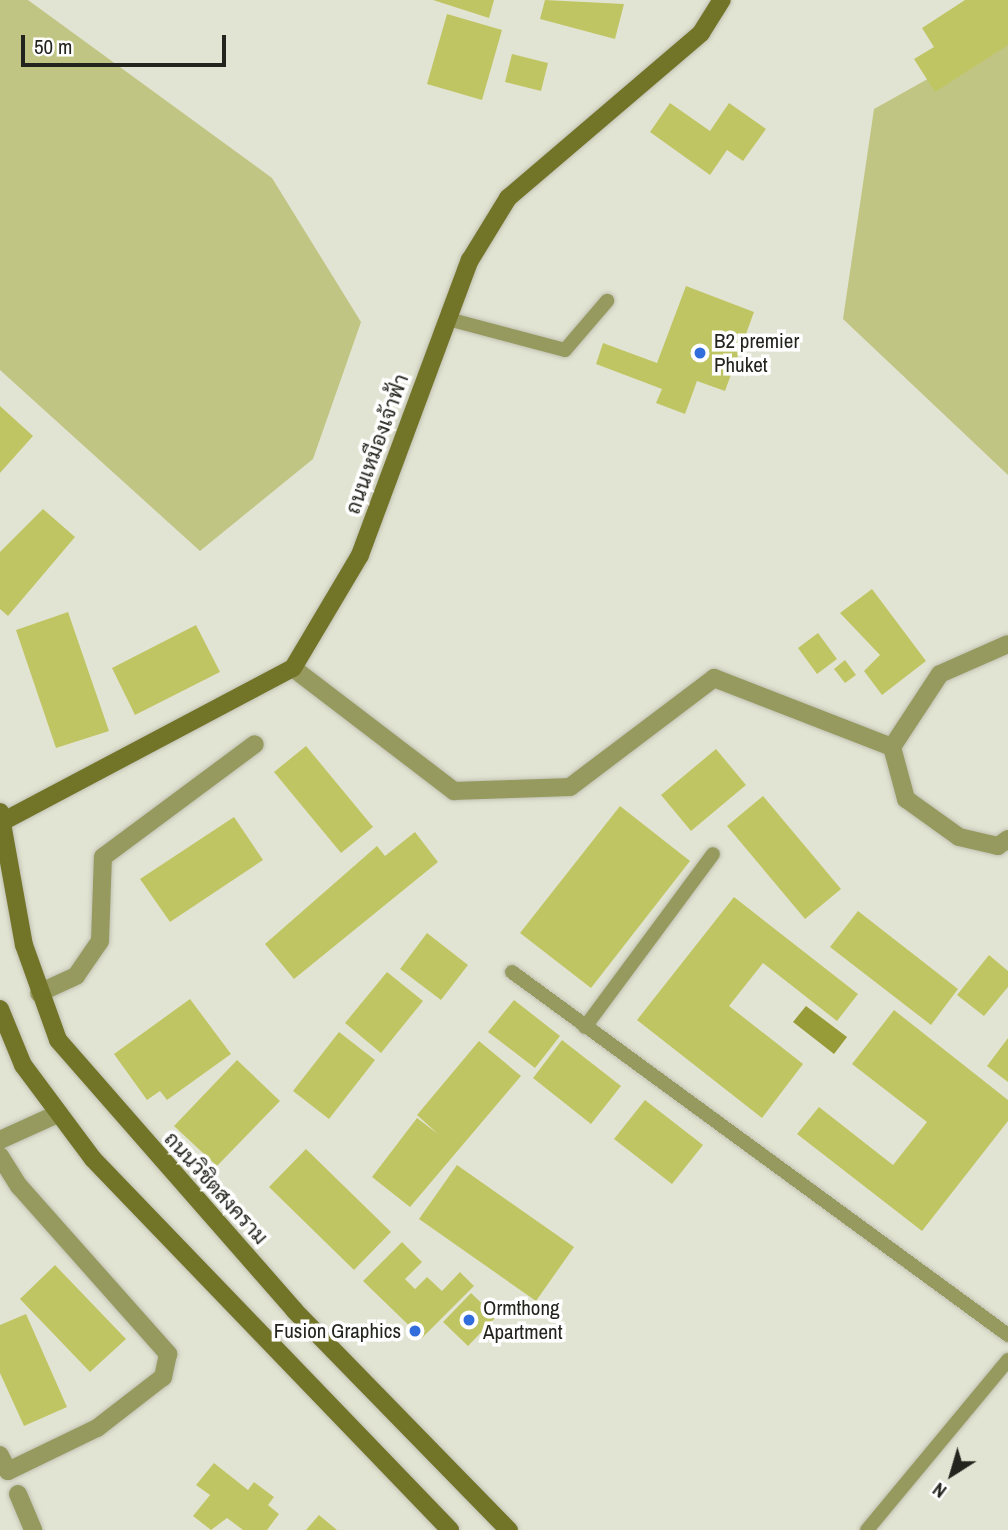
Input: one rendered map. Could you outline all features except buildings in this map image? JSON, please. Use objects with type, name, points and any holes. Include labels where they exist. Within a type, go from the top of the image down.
[{"type":"main road","name":"ถนนเหมืองเจ้าฟ้า","points":[[293,668],[360,555],[470,260],[508,198],[701,33],[722,0]]},
{"type":"main road","points":[[1,819],[293,668]]},
{"type":"main road","name":"ถนนวิชิตสงคราม","points":[[1,819],[24,945],[58,1040],[97,1088],[294,1310],[509,1530]]},
{"type":"main road","points":[[0,1009],[55,1115],[450,1530]]},
{"type":"street","points":[[1008,644],[940,674],[892,747],[906,799],[959,837],[998,846],[1008,839]]},
{"type":"street","points":[[293,668],[454,791],[570,787],[714,678],[892,747]]},
{"type":"street","points":[[39,993],[76,976],[100,941],[103,857],[255,744]]},
{"type":"street","points":[[0,1140],[55,1115]]},
{"type":"street","points":[[0,1156],[19,1186],[169,1354],[163,1377],[97,1429],[8,1471],[0,1455]]},
{"type":"street","points":[[18,1494],[33,1530]]},
{"type":"lane","points":[[448,318],[565,350],[607,301]]},
{"type":"lane","points":[[585,1027],[713,854]]},
{"type":"lane","points":[[512,972],[1008,1335]]},
{"type":"lane","points":[[867,1530],[1008,1360]]},
{"type":"green space","points":[[0,0],[28,0],[272,178],[361,322],[313,459],[200,551],[0,370]]},
{"type":"green space","points":[[1008,34],[1008,475],[843,319],[874,109]]},
{"type":"shaded area","points":[[806,1006],[847,1037],[834,1054],[793,1022]]},
{"type":"place","name":"B2 premier Phuket","points":[[700,353]]},
{"type":"place","name":"Ormthong Apartment","points":[[469,1320]]},
{"type":"place","name":"Fusion Graphics","points":[[415,1331]]}]
